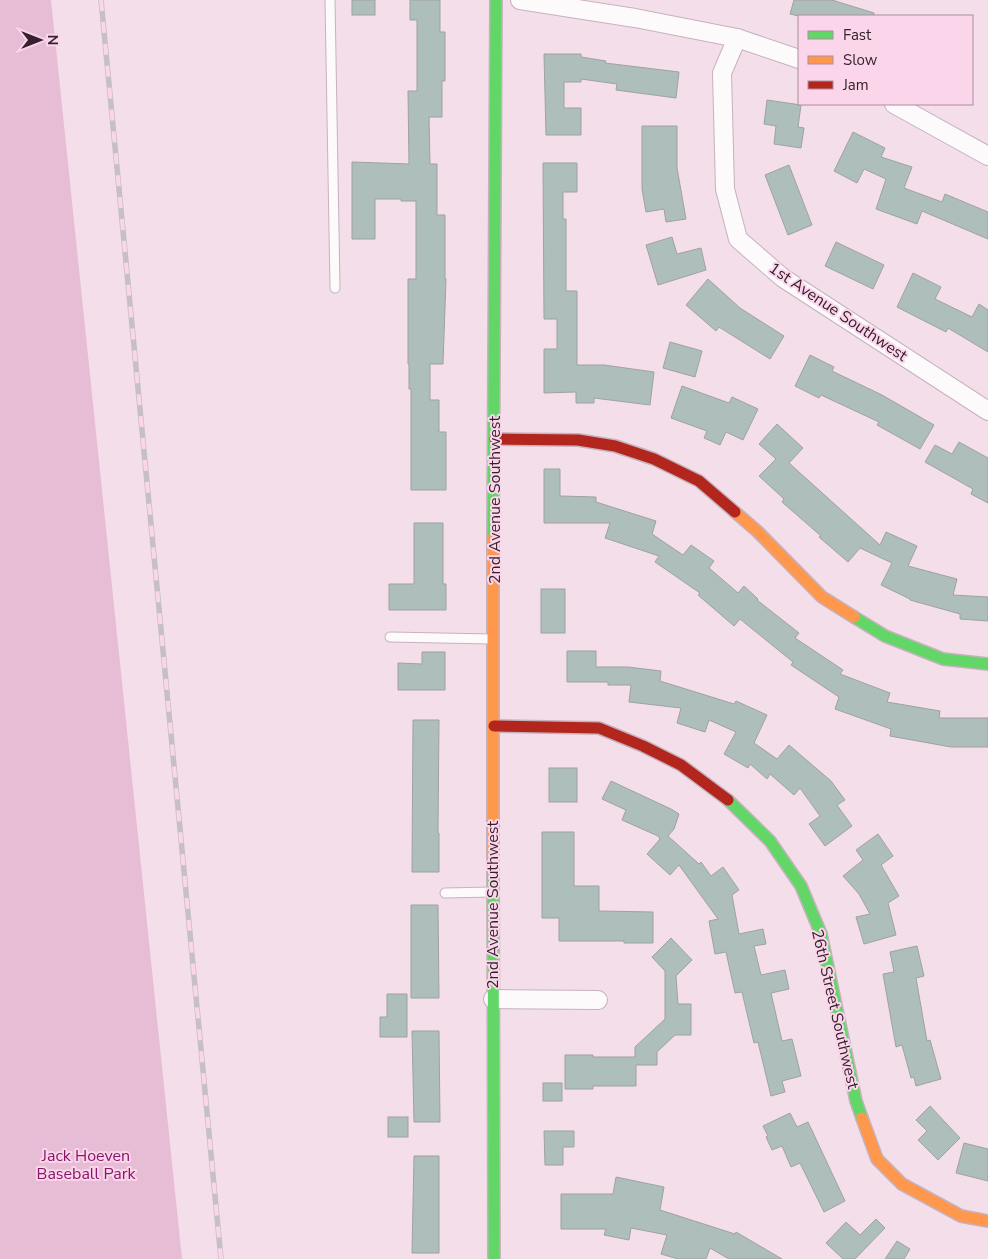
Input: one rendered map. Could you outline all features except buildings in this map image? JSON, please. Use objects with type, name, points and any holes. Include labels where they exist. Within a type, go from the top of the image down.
[{"type":"street","name":"2nd Avenue Southwest","points":[[494,1259],[493,892],[496,0]]},
{"type":"street","points":[[520,0],[635,18],[737,38],[798,58]]},
{"type":"street","name":"1st Avenue Southwest","points":[[737,38],[722,73],[725,188],[738,239],[783,278],[988,411]]},
{"type":"street","points":[[896,105],[986,152]]},
{"type":"street","points":[[495,440],[578,440],[615,446],[654,459],[699,481],[757,531],[822,597],[885,636],[943,659],[988,664]]},
{"type":"street","name":"26th Street Southwest","points":[[494,726],[599,728],[643,746],[681,765],[735,806],[770,841],[801,886],[820,934],[856,1101],[877,1159],[902,1184],[961,1216],[988,1221]]},
{"type":"street","name":"2nd Avenue Southwest","points":[[493,999],[598,1000]]},
{"type":"lane","points":[[330,0],[335,288]]},
{"type":"lane","points":[[390,637],[494,638]]},
{"type":"lane","points":[[445,894],[493,892]]},
{"type":"green space","name":"Jack Hoeven Baseball Park","points":[[0,0],[51,0],[182,1259],[0,1259]]},
{"type":"railway","points":[[101,0],[221,1259]]},
{"type":"traffic: fast","points":[[493,539],[496,0]]},
{"type":"traffic: fast","points":[[854,617],[885,636],[943,659],[988,664]]},
{"type":"traffic: fast","points":[[728,800],[770,841],[801,886],[821,934],[856,1101],[862,1118]]},
{"type":"traffic: fast","points":[[493,861],[494,1259]]},
{"type":"traffic: slow","points":[[735,512],[757,531],[822,597],[854,617]]},
{"type":"traffic: slow","points":[[493,539],[493,861]]},
{"type":"traffic: slow","points":[[862,1118],[877,1159],[902,1184],[961,1216],[988,1221]]},
{"type":"traffic: jam","points":[[495,439],[578,440],[615,446],[654,459],[699,481],[735,512]]},
{"type":"traffic: jam","points":[[494,726],[599,728],[643,746],[681,765],[728,800]]}]
